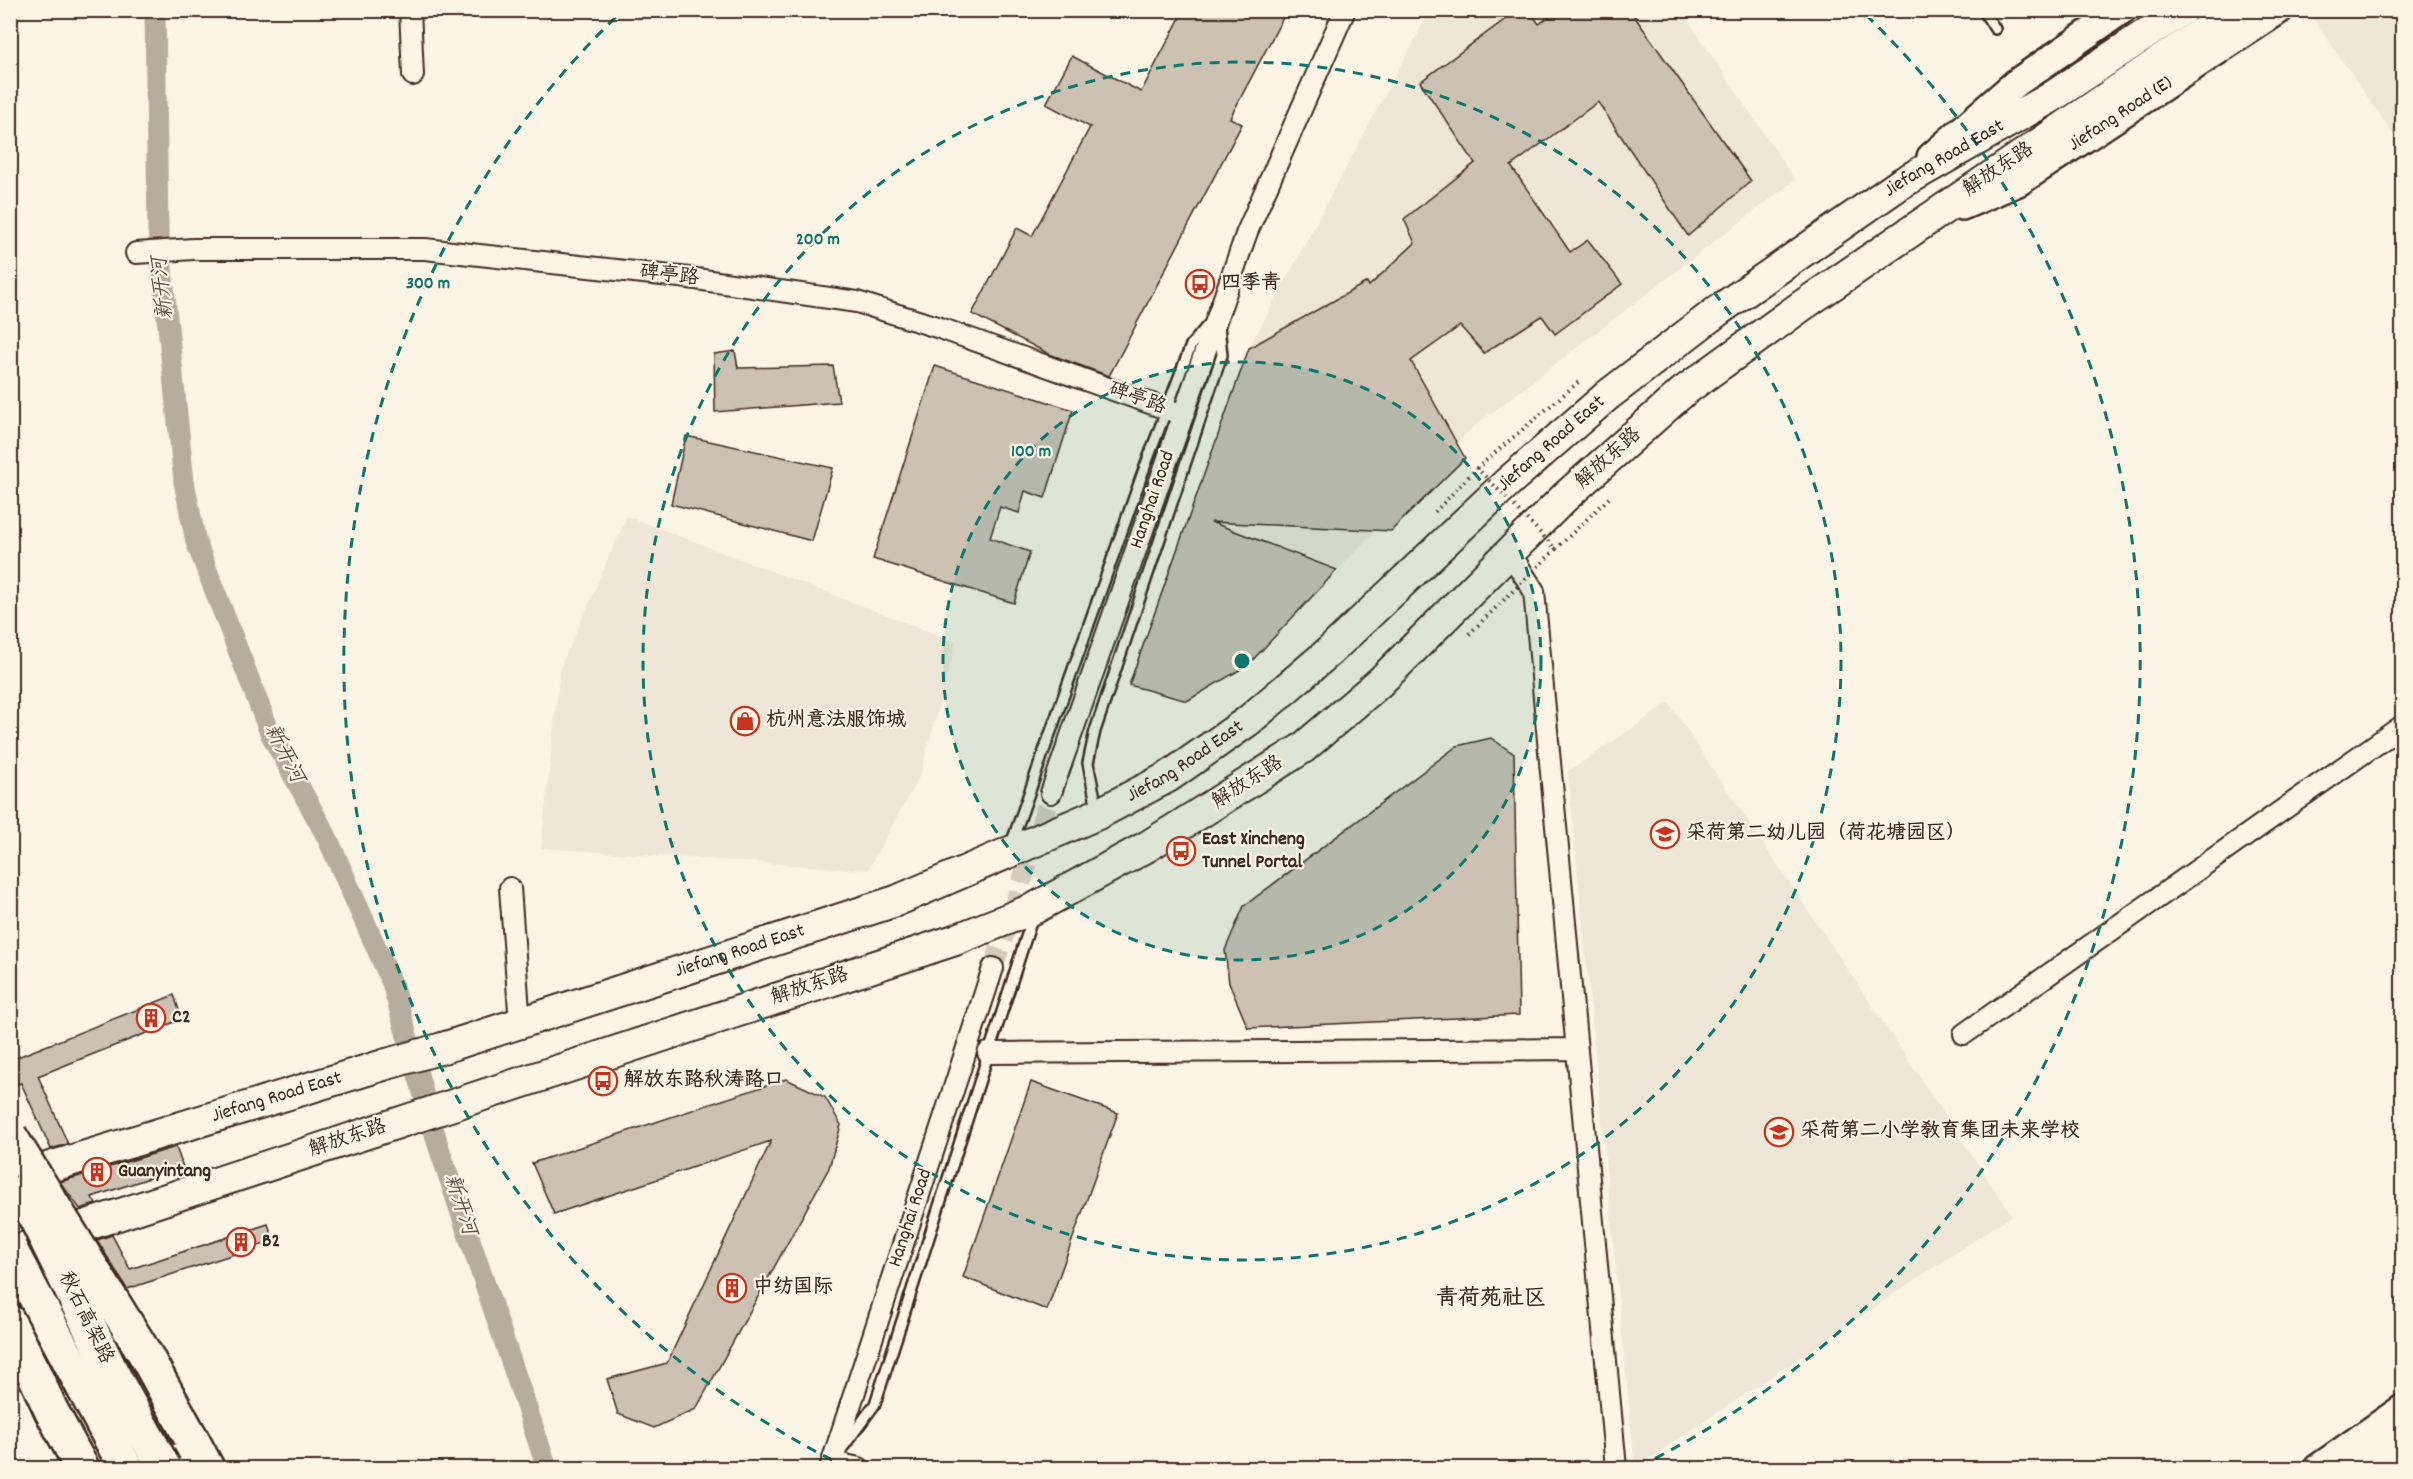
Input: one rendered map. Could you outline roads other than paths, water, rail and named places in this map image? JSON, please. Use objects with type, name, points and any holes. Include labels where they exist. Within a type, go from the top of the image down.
[{"type":"highway","points":[[10,1136],[145,1354],[207,1468]]},
{"type":"highway","name":"秋石高架路","points":[[19,1173],[114,1377],[164,1468]]},
{"type":"highway","name":"秋石高架路","points":[[10,1251],[126,1468]]},
{"type":"highway","points":[[10,1322],[51,1410],[82,1468]]},
{"type":"main road","points":[[1900,184],[2016,83],[2122,10]]},
{"type":"main road","name":"Jiefang Road East","points":[[19,1173],[446,1047],[896,901],[1098,814],[1168,777],[1248,721],[1330,651],[1508,482],[1608,396],[1719,310],[1900,184],[2050,98],[2182,10]]},
{"type":"main road","name":"解放东路","points":[[10,1251],[955,939],[1035,908],[1148,846],[1302,748],[1380,682],[1565,497],[1684,391],[1925,221],[2235,10]]},
{"type":"main road","name":"Jiefang Road (E)","points":[[1925,221],[2020,181],[2279,10]]},
{"type":"main road","points":[[10,1116],[19,1173],[66,1232],[186,1468]]},
{"type":"main road","points":[[10,1362],[65,1468]]},
{"type":"main road","points":[[2318,1468],[2403,1409]]},
{"type":"main road","points":[[2362,1468],[2403,1439]]},
{"type":"street","points":[[410,10],[413,75]]},
{"type":"street","name":"Hanghai Road","points":[[1051,793],[1175,412],[1218,315],[1247,232],[1342,12]]},
{"type":"street","name":"碑亭路","points":[[136,253],[193,249],[425,249],[689,278],[857,302],[940,328],[1175,412]]},
{"type":"street","points":[[1509,553],[1534,591],[1616,1468]]},
{"type":"street","points":[[1964,1034],[2403,726]]},
{"type":"street","points":[[510,888],[520,1024]]},
{"type":"street","name":"Hanghai Road","points":[[831,1465],[993,968]]},
{"type":"street","points":[[988,1053],[1576,1049]]},
{"type":"street","points":[[831,1465],[859,1468]]},
{"type":"lane","points":[[1983,10],[1995,29]]},
{"type":"lane","points":[[1098,814],[1088,763],[1095,731],[1222,355],[1218,315]]},
{"type":"lane","points":[[1008,854],[1175,412]]},
{"type":"lane","points":[[831,1465],[875,1404],[1035,908]]},
{"type":"waterway","name":"新开河","points":[[155,10],[158,230],[184,482],[196,542],[270,733],[327,837],[392,983],[438,1145],[547,1468]]},
{"type":"tunnel","points":[[993,968],[1051,793]]},
{"type":"place","name":"四季青","points":[[1200,284]]},
{"type":"place","name":"杭州意法服饰城","points":[[745,721]]},
{"type":"place","name":"采荷第二幼儿园（荷花塘园区）","points":[[1665,834]]},
{"type":"place","name":"East Xincheng Tunnel Portal","points":[[1181,851]]},
{"type":"place","name":"C2","points":[[151,1018]]},
{"type":"place","name":"解放东路秋涛路口","points":[[603,1081]]},
{"type":"place","name":"采荷第二小学教育集团未来学校","points":[[1779,1132]]},
{"type":"place","name":"Guanyintang","points":[[97,1172]]},
{"type":"place","name":"B2","points":[[241,1242]]},
{"type":"place","name":"中纺国际","points":[[732,1288]]},
{"type":"district","name":"青荷苑社区","points":[[1491,1299]]}]
